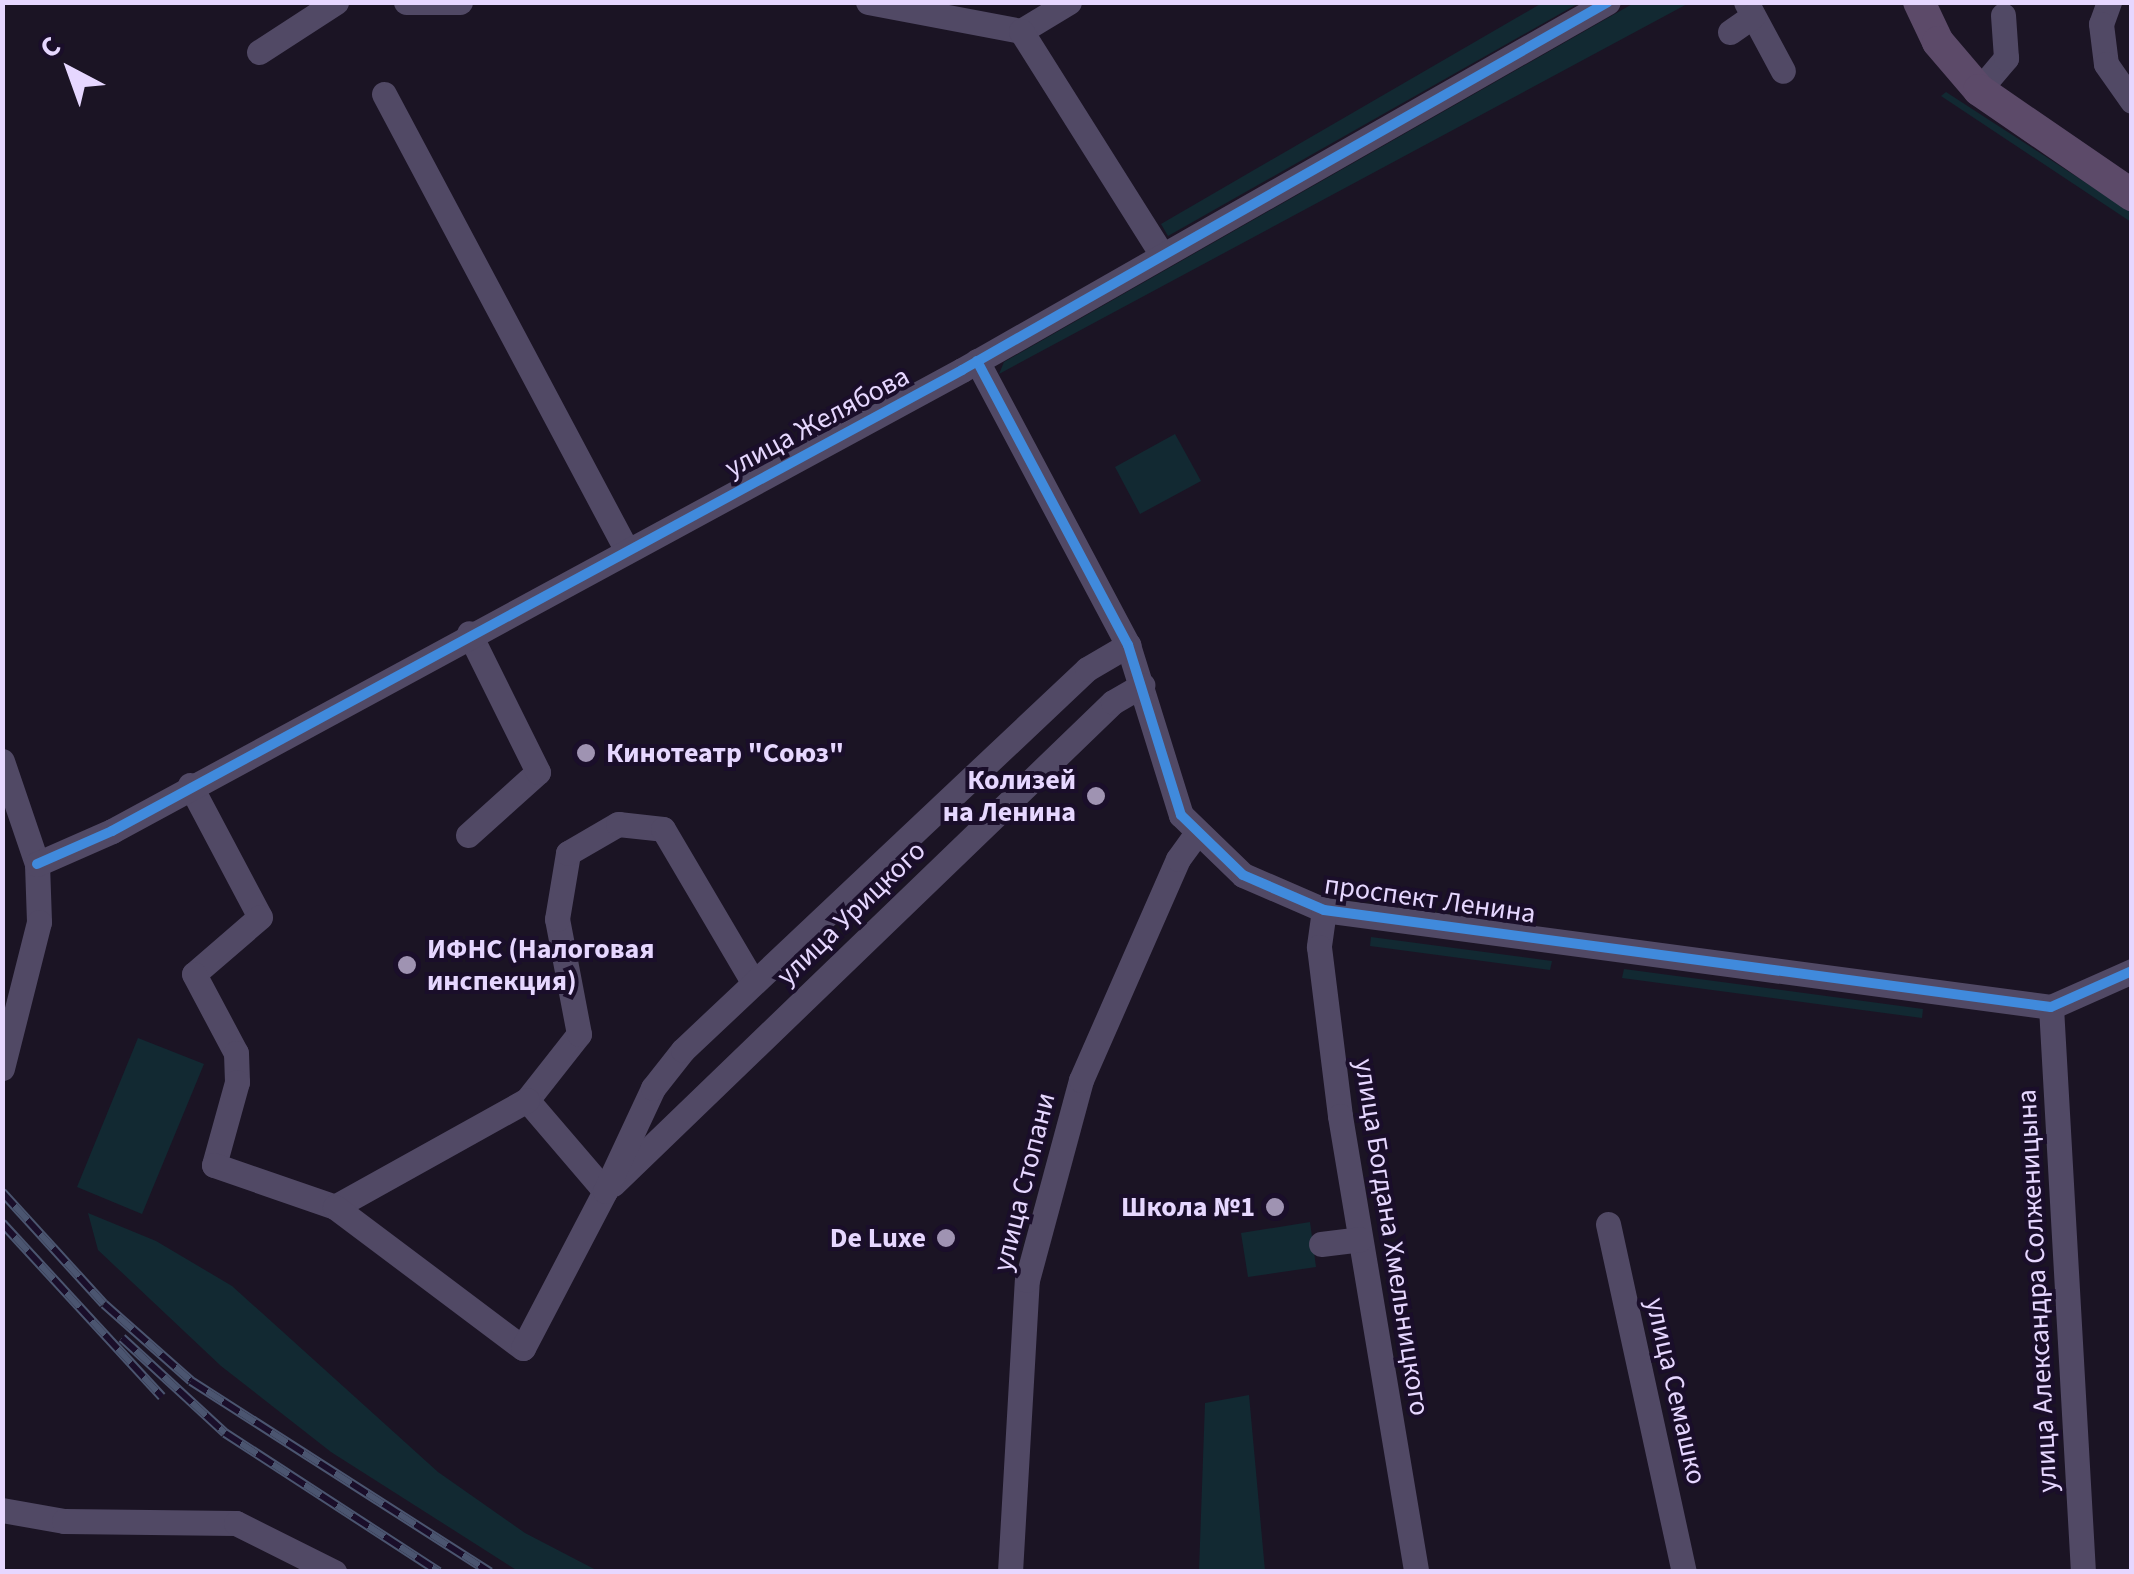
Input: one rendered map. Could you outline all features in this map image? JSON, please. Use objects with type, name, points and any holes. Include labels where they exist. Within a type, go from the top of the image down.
[{"type":"main road","points":[[1919,2],[1938,42],[1980,90],[2132,195]]},
{"type":"street","points":[[260,52],[336,2]]},
{"type":"street","points":[[406,2],[460,2]]},
{"type":"street","points":[[868,2],[1021,30],[1069,2]]},
{"type":"street","name":"улица Желябова","points":[[38,864],[978,362],[1608,2]]},
{"type":"street","points":[[2109,2],[2101,24],[2106,64],[2132,100]]},
{"type":"street","points":[[1730,32],[1749,9],[1782,71]]},
{"type":"street","points":[[1980,90],[2006,58],[2004,16]]},
{"type":"street","points":[[1021,30],[1162,256]]},
{"type":"street","points":[[384,94],[626,549]]},
{"type":"street","name":"проспект Ленина","points":[[978,362],[1128,645],[1172,796],[1196,834],[1243,875],[1324,910],[2051,1006]]},
{"type":"street","points":[[468,836],[538,772],[469,633]]},
{"type":"street","name":"улица Урицкого","points":[[335,1207],[523,1348],[606,1190],[653,1088],[753,982],[1087,669],[1128,645]]},
{"type":"street","name":"улица Урицкого","points":[[606,1190],[1113,702],[1142,685]]},
{"type":"street","points":[[2,761],[38,864],[39,922],[2,1068]]},
{"type":"street","points":[[190,785],[260,917],[194,974],[236,1054],[237,1082],[214,1165],[335,1207],[527,1100],[579,1034],[557,919],[568,853],[618,824],[663,829],[753,982]]},
{"type":"street","name":"улица Стопани","points":[[1010,1572],[1027,1280],[1080,1080],[1178,859],[1196,834]]},
{"type":"street","name":"улица Богдана Хмельницкого","points":[[1324,910],[1320,954],[1360,1238],[1416,1572]]},
{"type":"street","points":[[2051,1006],[2132,971]]},
{"type":"street","name":"улица Александра Солженицына","points":[[2051,1006],[2083,1572]]},
{"type":"street","points":[[527,1100],[606,1190]]},
{"type":"street","name":"улица Семашко","points":[[1608,1224],[1684,1572]]},
{"type":"street","points":[[1321,1244],[1360,1238]]},
{"type":"street","points":[[2,1510],[64,1521],[236,1523],[334,1572]]},
{"type":"shaded area","points":[[1542,3],[1579,3],[1168,236],[1161,224]]},
{"type":"shaded area","points":[[1634,3],[1689,3],[999,374],[1004,362]]},
{"type":"shaded area","points":[[1946,92],[2131,212],[2131,222],[1941,96]]},
{"type":"shaded area","points":[[1175,434],[1201,481],[1140,514],[1115,467]]},
{"type":"shaded area","points":[[1371,937],[1552,961],[1550,970],[1370,946]]},
{"type":"shaded area","points":[[1624,969],[1923,1009],[1922,1018],[1622,978]]},
{"type":"shaded area","points":[[138,1038],[204,1064],[142,1214],[77,1187]]},
{"type":"shaded area","points":[[88,1213],[156,1241],[232,1286],[438,1472],[525,1533],[598,1571],[518,1571],[331,1452],[221,1366],[98,1250]]},
{"type":"shaded area","points":[[1310,1222],[1316,1267],[1248,1277],[1241,1233]]},
{"type":"shaded area","points":[[1249,1395],[1265,1571],[1199,1571],[1205,1403]]},
{"type":"railway","points":[[2,1192],[104,1304],[191,1381],[490,1572]]},
{"type":"railway","points":[[2,1223],[162,1397]]},
{"type":"railway","points":[[122,1338],[225,1433],[439,1572]]},
{"type":"cycle path","points":[[37,864],[112,831],[962,370],[1608,2]]},
{"type":"cycle path","points":[[977,361],[1128,645],[1181,815],[1243,875],[1324,910],[2051,1007],[2132,971]]},
{"type":"place","name":"Кинотеатр \"Союз\"","points":[[586,753]]},
{"type":"place","name":"Колизей на Ленина","points":[[1096,796]]},
{"type":"place","name":"ИФНС (Налоговая инспекция)","points":[[407,965]]},
{"type":"place","name":"Школа №1","points":[[1275,1207]]},
{"type":"place","name":"De Luxe","points":[[946,1238]]}]
